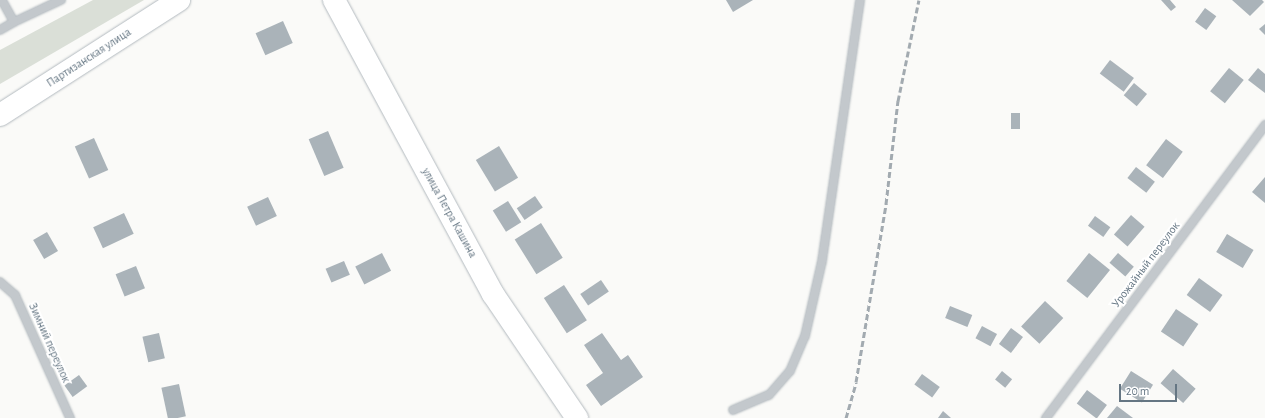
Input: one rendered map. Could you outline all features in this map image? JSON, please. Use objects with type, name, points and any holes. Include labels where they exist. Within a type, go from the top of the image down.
[{"type":"main road","name":"Партизанская улица","points":[[0,115],[179,0]]},
{"type":"main road","name":"улица Петра Кашина","points":[[334,0],[493,294],[577,418]]},
{"type":"lane","points":[[2,0],[14,22]]},
{"type":"lane","points":[[0,30],[61,0]]},
{"type":"lane","points":[[733,410],[769,395],[790,371],[805,336],[822,261],[860,0]]},
{"type":"lane","name":"Урожайный переулок","points":[[1046,418],[1265,125]]},
{"type":"lane","name":"Зимний переулок","points":[[0,282],[15,294],[70,418]]},
{"type":"shaded area","points":[[93,0],[144,0],[0,84],[0,50]]},
{"type":"building","points":[[726,0],[753,0],[733,12]]},
{"type":"building","points":[[1161,0],[1170,0],[1176,7],[1171,11]]},
{"type":"building","points":[[1232,0],[1262,0],[1264,2],[1250,16]]},
{"type":"building","points":[[1205,8],[1216,16],[1206,30],[1195,22]]},
{"type":"building","points":[[283,21],[293,43],[265,55],[256,33]]},
{"type":"building","points":[[1265,24],[1265,35],[1259,29]]},
{"type":"building","points":[[1110,60],[1134,78],[1124,92],[1100,74]]},
{"type":"building","points":[[1229,68],[1244,80],[1225,103],[1210,91]]},
{"type":"building","points":[[1258,68],[1265,74],[1265,93],[1248,80]]},
{"type":"building","points":[[1134,83],[1147,94],[1137,106],[1124,95]]},
{"type":"building","points":[[1011,113],[1020,113],[1020,129],[1011,129]]},
{"type":"building","points":[[328,131],[344,168],[324,176],[309,139]]},
{"type":"building","points":[[94,138],[108,170],[89,179],[75,147]]},
{"type":"building","points":[[1166,139],[1183,152],[1163,178],[1146,165]]},
{"type":"building","points":[[499,146],[518,178],[495,192],[476,160]]},
{"type":"building","points":[[1136,167],[1155,182],[1146,193],[1127,178]]},
{"type":"building","points":[[1265,177],[1265,203],[1252,192]]},
{"type":"building","points":[[535,196],[543,208],[525,220],[517,208]]},
{"type":"building","points":[[268,197],[277,216],[256,226],[247,207]]},
{"type":"building","points":[[508,201],[521,222],[506,232],[493,211]]},
{"type":"building","points":[[124,213],[134,234],[103,248],[93,227]]},
{"type":"building","points":[[1131,215],[1145,227],[1128,246],[1114,235]]},
{"type":"building","points":[[1095,216],[1110,227],[1103,237],[1088,226]]},
{"type":"building","points":[[541,223],[563,258],[536,274],[515,239]]},
{"type":"building","points":[[47,232],[58,251],[44,259],[33,240]]},
{"type":"building","points":[[1227,234],[1254,250],[1243,268],[1216,252]]},
{"type":"building","points":[[382,253],[391,271],[364,284],[355,267]]},
{"type":"building","points":[[1089,253],[1110,270],[1087,298],[1066,281]]},
{"type":"building","points":[[1118,253],[1134,267],[1125,277],[1109,263]]},
{"type":"building","points":[[344,261],[350,275],[331,283],[326,269]]},
{"type":"building","points":[[136,266],[145,288],[125,296],[116,274]]},
{"type":"building","points":[[1199,278],[1222,295],[1210,312],[1187,295]]},
{"type":"building","points":[[601,280],[609,292],[588,306],[580,294]]},
{"type":"building","points":[[564,285],[587,320],[567,333],[544,298]]},
{"type":"building","points":[[1045,301],[1063,318],[1039,344],[1021,327]]},
{"type":"building","points":[[950,306],[972,315],[967,327],[945,318]]},
{"type":"building","points":[[1176,309],[1198,324],[1183,346],[1161,331]]},
{"type":"building","points":[[982,326],[997,334],[990,346],[975,338]]},
{"type":"building","points":[[1011,328],[1023,337],[1011,353],[999,344]]},
{"type":"building","points":[[159,333],[165,358],[148,362],[142,337]]},
{"type":"building","points":[[602,333],[621,360],[628,355],[643,377],[601,406],[586,385],[603,373],[584,345]]},
{"type":"building","points":[[1173,369],[1196,389],[1183,403],[1161,383]]},
{"type":"building","points":[[1002,371],[1012,379],[1005,388],[995,380]]},
{"type":"building","points":[[1131,371],[1153,385],[1142,403],[1120,389]]},
{"type":"building","points":[[922,374],[940,387],[932,397],[914,385]]},
{"type":"building","points":[[79,375],[87,386],[73,397],[64,386]]},
{"type":"building","points":[[179,384],[186,416],[168,418],[161,388]]},
{"type":"building","points":[[1087,390],[1107,405],[1096,418],[1077,404]]},
{"type":"building","points":[[1117,406],[1133,418],[1107,418]]},
{"type":"building","points":[[943,411],[951,418],[938,418]]},
{"type":"railway","points":[[846,418],[856,382],[886,204],[898,101],[919,0]]}]
